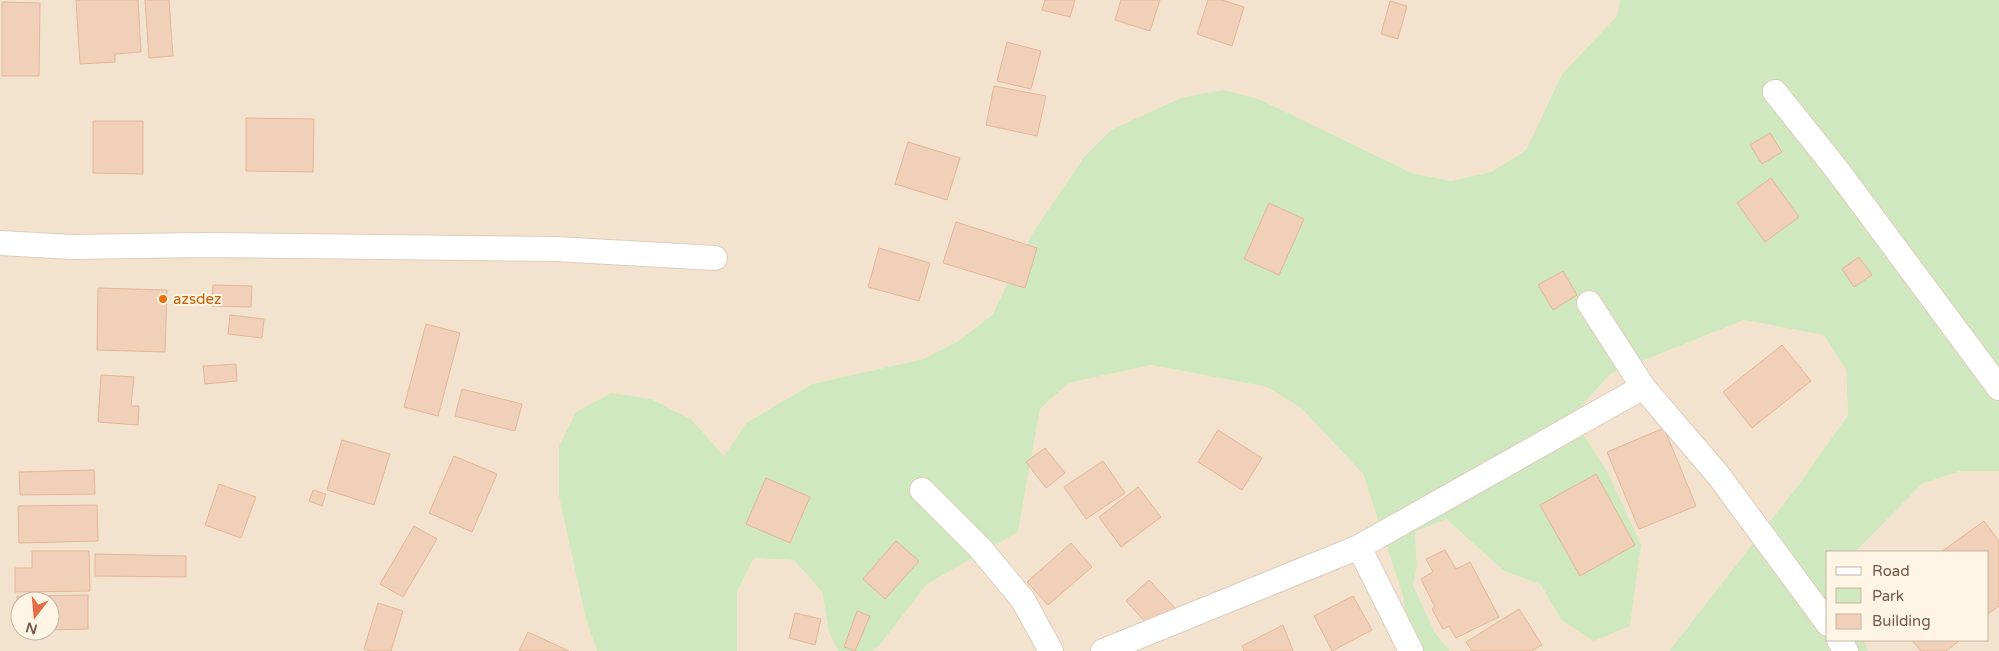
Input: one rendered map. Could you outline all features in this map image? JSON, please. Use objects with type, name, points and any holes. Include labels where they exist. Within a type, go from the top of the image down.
[{"type":"street","points":[[1775,92],[1838,171],[1999,388]]},
{"type":"street","points":[[0,243],[72,247],[203,245],[556,248],[715,258]]},
{"type":"street","points":[[1589,302],[1643,387],[1719,476],[1826,621]]},
{"type":"street","points":[[1103,651],[1359,547],[1643,387]]},
{"type":"street","points":[[922,490],[980,548],[1023,600],[1051,651]]},
{"type":"street","points":[[1359,547],[1411,651]]},
{"type":"shaded area","points":[[0,0],[1620,0],[1617,16],[1562,74],[1526,150],[1491,172],[1451,181],[1412,173],[1259,99],[1111,130],[1084,157],[1033,232],[992,315],[957,342],[923,359],[812,384],[746,423],[724,456],[692,420],[586,619],[597,651],[0,651]]},
{"type":"shaded area","points":[[1744,320],[1824,335],[1846,370],[1848,415],[1799,484],[1669,651],[1450,651],[1435,633],[1413,585],[1417,566],[1415,532],[1446,519],[1504,571],[1541,585],[1561,620],[1630,626],[1640,545],[1608,473],[1572,417],[1610,374]]},
{"type":"shaded area","points":[[1151,365],[1267,387],[1301,408],[1363,474],[1403,596],[1408,636],[1405,651],[872,651],[879,646],[927,584],[1018,532],[1040,409],[1069,383]]},
{"type":"shaded area","points":[[1960,471],[1999,471],[1999,651],[1868,651],[1864,641],[1989,641],[1989,551],[1856,551],[1922,484]]},
{"type":"shaded area","points":[[754,558],[794,560],[822,592],[829,633],[838,651],[737,651],[737,592]]},
{"type":"green space","points":[[1620,0],[1999,0],[1999,471],[1960,471],[1922,484],[1856,551],[1826,551],[1826,641],[1864,641],[1868,651],[1669,651],[1799,484],[1848,415],[1846,370],[1824,335],[1744,320],[1610,374],[1572,417],[1608,473],[1641,545],[1630,626],[1594,641],[1561,620],[1541,585],[1504,571],[1446,519],[1415,532],[1417,566],[1413,585],[1435,633],[1450,651],[1405,651],[1408,636],[1403,596],[1363,474],[1301,408],[1267,387],[1151,365],[1069,383],[1040,409],[1018,532],[927,584],[879,646],[872,651],[838,651],[829,633],[822,592],[794,560],[754,558],[737,592],[737,651],[597,651],[586,619],[559,496],[559,446],[576,412],[611,393],[651,399],[692,420],[724,456],[746,423],[812,384],[923,359],[957,342],[992,315],[1033,232],[1084,157],[1111,130],[1181,98],[1222,90],[1259,99],[1412,173],[1451,181],[1491,172],[1526,150],[1562,74],[1617,16]]},
{"type":"building","points":[[76,0],[138,0],[141,52],[115,54],[115,62],[80,64]]},
{"type":"building","points":[[145,0],[169,0],[173,56],[149,58]]},
{"type":"building","points":[[1045,0],[1075,0],[1070,17],[1042,10]]},
{"type":"building","points":[[1121,0],[1160,0],[1150,31],[1115,20]]},
{"type":"building","points":[[1208,0],[1222,0],[1244,7],[1232,46],[1197,34]]},
{"type":"building","points":[[1390,1],[1407,6],[1398,39],[1381,34]]},
{"type":"building","points":[[2,2],[40,3],[39,76],[2,76]]},
{"type":"building","points":[[1007,42],[1041,51],[1031,89],[997,81]]},
{"type":"building","points":[[994,86],[1046,96],[1037,136],[986,125]]},
{"type":"building","points":[[246,118],[314,119],[313,172],[246,171]]},
{"type":"building","points":[[93,121],[143,121],[143,174],[93,173]]},
{"type":"building","points":[[1770,133],[1782,152],[1762,164],[1750,145]]},
{"type":"building","points":[[908,142],[960,158],[947,200],[895,184]]},
{"type":"building","points":[[1771,178],[1799,217],[1765,242],[1737,203]]},
{"type":"building","points":[[1269,203],[1304,219],[1279,275],[1244,259]]},
{"type":"building","points":[[956,222],[1037,248],[1025,288],[943,263]]},
{"type":"building","points":[[879,248],[930,263],[919,301],[868,287]]},
{"type":"building","points":[[1859,257],[1872,275],[1854,287],[1842,269]]},
{"type":"building","points":[[1563,271],[1577,295],[1553,310],[1538,285]]},
{"type":"building","points":[[213,285],[252,286],[251,307],[212,306]]},
{"type":"building","points":[[98,288],[167,290],[165,352],[97,350]]},
{"type":"building","points":[[230,315],[264,319],[262,338],[228,334]]},
{"type":"building","points":[[426,324],[460,333],[438,416],[404,407]]},
{"type":"building","points":[[1782,345],[1811,381],[1752,428],[1723,392]]},
{"type":"building","points":[[236,364],[237,381],[205,384],[203,366]]},
{"type":"building","points":[[101,375],[134,377],[131,406],[139,406],[138,425],[98,422]]},
{"type":"building","points":[[462,389],[522,404],[515,431],[455,416]]},
{"type":"building","points":[[1664,428],[1696,506],[1639,529],[1607,452]]},
{"type":"building","points":[[1218,430],[1262,458],[1242,490],[1198,462]]},
{"type":"building","points":[[342,440],[390,454],[374,505],[327,490]]},
{"type":"building","points":[[1045,448],[1065,473],[1046,488],[1026,462]]},
{"type":"building","points":[[454,456],[497,474],[472,532],[429,513]]},
{"type":"building","points":[[1103,461],[1125,493],[1086,519],[1064,487]]},
{"type":"building","points":[[94,470],[95,494],[20,495],[19,472]]},
{"type":"building","points":[[1596,474],[1635,545],[1580,576],[1540,505]]},
{"type":"building","points":[[766,478],[810,497],[790,543],[746,524]]},
{"type":"building","points":[[219,484],[256,497],[241,538],[205,525]]},
{"type":"building","points":[[1138,487],[1161,517],[1121,547],[1099,517]]},
{"type":"building","points":[[313,490],[326,494],[322,506],[309,501]]},
{"type":"building","points":[[97,505],[98,541],[19,543],[18,506]]},
{"type":"building","points":[[1984,521],[1999,541],[1999,606],[1989,613],[1989,551],[1942,551]]},
{"type":"building","points":[[414,526],[437,539],[403,597],[380,584]]},
{"type":"building","points":[[896,541],[919,561],[885,599],[863,579]]},
{"type":"building","points":[[1071,543],[1092,567],[1048,605],[1027,582]]},
{"type":"building","points":[[1445,550],[1456,569],[1470,562],[1499,617],[1456,638],[1449,626],[1443,629],[1432,609],[1435,607],[1421,579],[1433,572],[1426,559]]},
{"type":"building","points":[[32,551],[89,551],[90,591],[15,591],[15,568],[32,568]]},
{"type":"building","points":[[95,554],[186,556],[186,577],[95,576]]},
{"type":"building","points":[[1149,580],[1175,608],[1152,629],[1126,601]]},
{"type":"building","points":[[60,595],[88,595],[88,629],[60,630]]},
{"type":"building","points":[[1353,596],[1372,630],[1332,651],[1314,616]]},
{"type":"building","points":[[378,603],[403,611],[391,651],[364,649]]},
{"type":"building","points":[[1519,609],[1542,645],[1532,651],[1472,651],[1466,642]]},
{"type":"building","points":[[857,611],[870,616],[855,651],[844,647]]},
{"type":"building","points":[[795,613],[821,619],[815,645],[789,638]]},
{"type":"building","points":[[1283,625],[1293,651],[1244,651],[1242,646]]},
{"type":"building","points":[[528,632],[569,651],[519,651]]},
{"type":"building","points":[[1913,641],[1959,641],[1946,651],[1921,651]]},
{"type":"place","name":"azsdez","points":[[163,299]]}]
